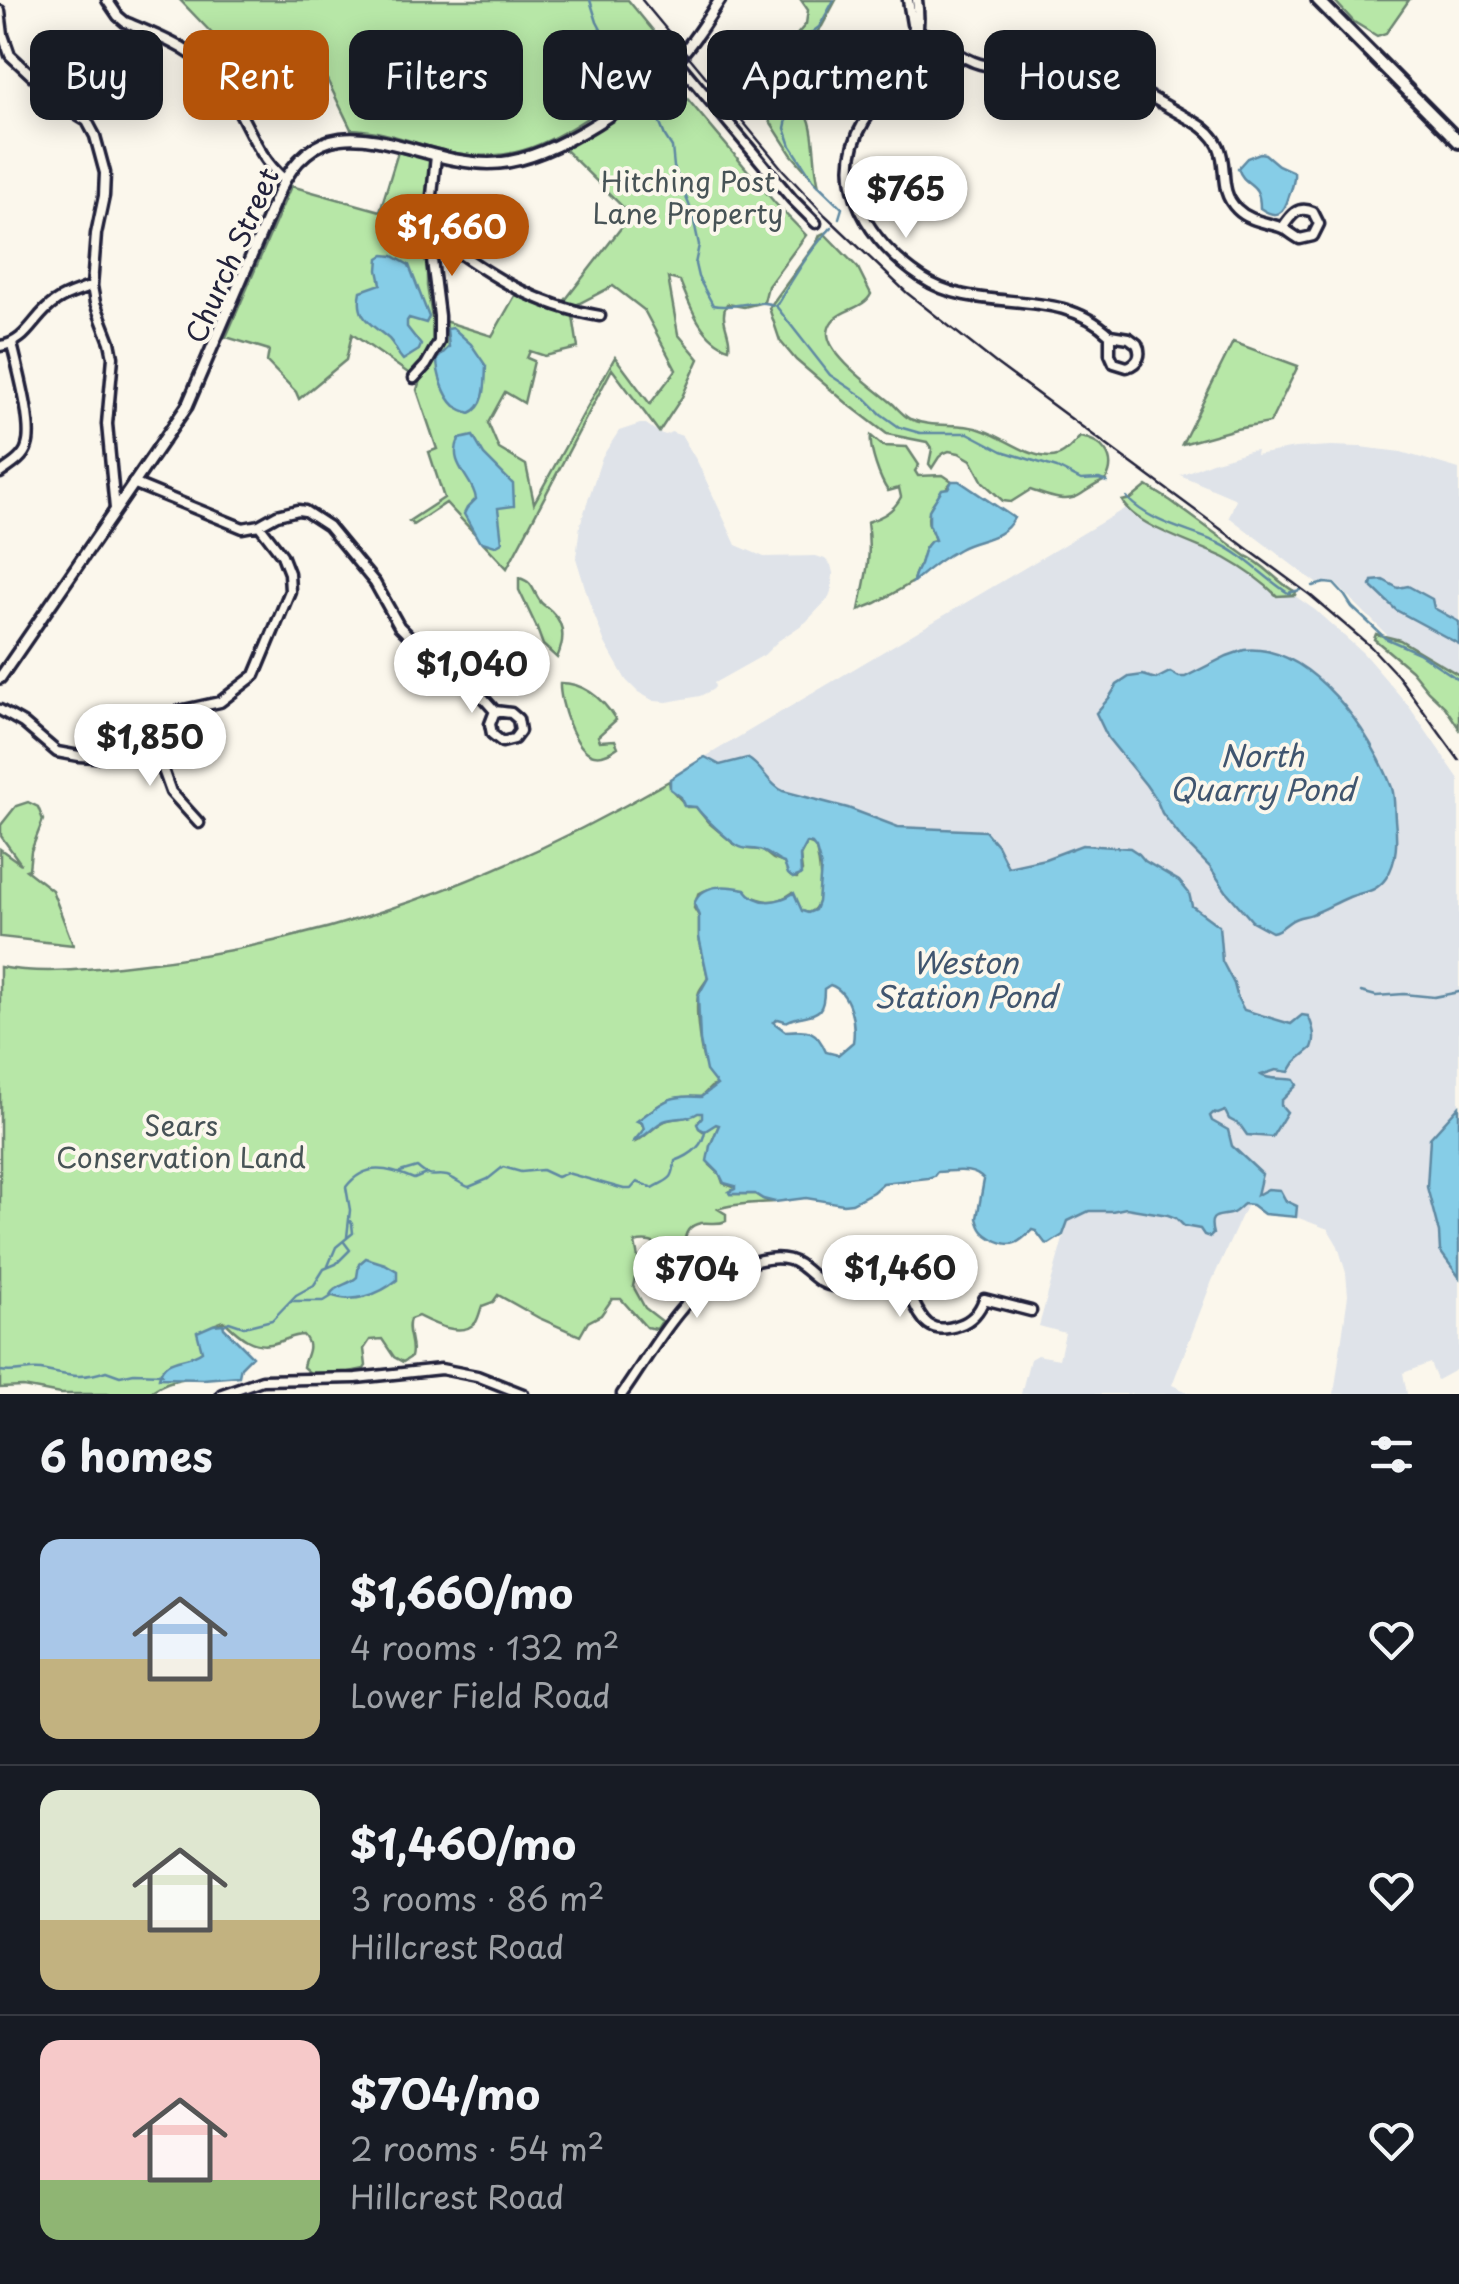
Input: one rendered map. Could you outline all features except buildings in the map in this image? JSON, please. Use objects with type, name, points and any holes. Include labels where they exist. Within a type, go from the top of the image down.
[{"type":"main road","points":[[1318,0],[1459,142]]},
{"type":"street","points":[[107,0],[125,22],[182,47],[220,80],[268,164],[284,180]]},
{"type":"street","name":"Church Street","points":[[687,47],[720,0]]},
{"type":"street","points":[[908,0],[917,30]]},
{"type":"street","points":[[917,0],[918,30]]},
{"type":"street","points":[[0,11],[10,55],[69,110],[87,121],[105,173],[92,286],[112,357],[107,424],[116,509]]},
{"type":"street","points":[[964,57],[984,65],[1063,63],[1090,67],[1193,121],[1219,143],[1233,205],[1252,218],[1283,227],[1304,240],[1316,234],[1319,224],[1315,214],[1304,209],[1294,212],[1283,227]]},
{"type":"street","points":[[687,73],[816,223]]},
{"type":"street","name":"Church Street","points":[[0,678],[187,406],[291,169],[315,147],[342,137],[371,139],[436,156],[484,163],[518,160],[537,155],[600,120]]},
{"type":"street","points":[[866,120],[854,147],[852,187],[867,224],[896,258],[938,286],[970,296],[1070,310],[1092,320],[1110,335],[1129,338],[1137,344],[1140,354],[1136,363],[1128,367],[1114,363],[1110,335]]},
{"type":"street","points":[[414,378],[439,342],[431,205],[436,156]]},
{"type":"street","points":[[435,236],[505,284],[566,310],[600,316]]},
{"type":"street","points":[[0,346],[12,344],[55,302],[92,286]]},
{"type":"street","points":[[0,473],[14,464],[29,440],[12,344]]},
{"type":"street","points":[[134,483],[243,528],[298,510],[316,517],[375,583],[399,626],[460,672],[495,712],[511,713],[518,719],[520,731],[514,739],[502,742],[493,736],[490,727],[495,712]]},
{"type":"street","points":[[0,710],[23,723],[57,752],[96,757],[113,753],[178,711],[220,702],[254,675],[290,591],[282,555],[259,525]]},
{"type":"street","points":[[148,728],[171,792],[199,823]]},
{"type":"street","points":[[622,1394],[694,1295],[722,1274],[753,1262],[790,1259],[817,1280],[832,1286],[887,1273],[905,1285],[924,1320],[943,1329],[966,1323],[984,1299],[1031,1311]]},
{"type":"street","points":[[222,1394],[262,1380],[356,1378],[441,1369],[477,1376],[523,1394]]},
{"type":"shaded area","points":[[640,424],[666,435],[671,432],[682,436],[736,545],[764,557],[816,556],[831,565],[833,573],[828,599],[764,655],[714,683],[712,690],[700,696],[667,702],[654,701],[626,680],[605,643],[576,558],[580,525],[602,457],[619,431]]},
{"type":"shaded area","points":[[1331,446],[1401,452],[1459,469],[1459,679],[1392,640],[1334,582],[1316,583],[1229,517],[1236,499],[1180,475],[1249,451],[1257,450],[1256,455]]},
{"type":"shaded area","points":[[1156,490],[1221,537],[1218,542],[1315,610],[1363,653],[1408,705],[1459,779],[1459,1368],[1437,1380],[1430,1363],[1403,1373],[1407,1394],[1334,1394],[1348,1295],[1338,1246],[1328,1229],[1296,1217],[1298,1209],[1283,1198],[1282,1192],[1265,1190],[1257,1195],[1261,1172],[1232,1146],[1230,1133],[1211,1121],[1213,1113],[1225,1111],[1232,1121],[1274,1135],[1286,1114],[1281,1101],[1287,1094],[1273,1078],[1260,1075],[1292,1069],[1312,1048],[1314,1031],[1309,1018],[1302,1015],[1291,1024],[1244,1010],[1224,968],[1212,919],[1192,906],[1179,881],[1130,848],[1104,845],[1075,847],[1008,867],[990,834],[894,826],[848,808],[783,791],[753,761],[720,765],[705,757]]},
{"type":"shaded area","points":[[1247,1204],[1172,1385],[1192,1394],[1021,1394],[1030,1359],[1037,1355],[1059,1359],[1065,1333],[1039,1326],[1068,1221],[1089,1211],[1133,1209],[1173,1216],[1184,1226],[1200,1229],[1206,1237],[1213,1234],[1211,1225],[1217,1215],[1229,1214]]},
{"type":"green space","points":[[180,0],[628,0],[653,30],[543,30],[543,120],[583,120],[531,148],[476,156],[351,129],[329,84],[329,30],[209,30]]},
{"type":"green space","points":[[801,0],[836,0],[819,30],[801,30],[808,10]]},
{"type":"green space","points":[[1334,0],[1409,0],[1386,33],[1377,36],[1354,22]]},
{"type":"green space","name":"Hitching Post Lane Property","points":[[687,98],[806,235],[768,286],[764,302],[744,307],[727,304],[724,315],[729,348],[704,330],[680,281],[668,278],[678,334],[699,359],[682,397],[659,432],[612,369],[507,568],[446,503],[413,525],[409,521],[444,498],[429,452],[437,449],[417,390],[439,353],[443,337],[441,320],[492,336],[516,294],[573,316],[578,348],[545,356],[530,351],[527,358],[534,361],[524,403],[505,392],[488,423],[499,449],[526,465],[534,503],[615,357],[650,404],[676,370],[644,310],[613,286],[572,307],[563,303],[631,215],[564,149],[608,120],[687,120]]},
{"type":"green space","points":[[769,120],[809,120],[819,186],[791,154]]},
{"type":"green space","points":[[398,152],[431,160],[427,286],[433,347],[411,375],[352,334],[346,360],[299,399],[267,362],[269,350],[226,337],[291,186],[380,211]]},
{"type":"green space","points":[[824,233],[858,268],[871,294],[835,318],[828,332],[835,351],[865,381],[910,419],[976,428],[1041,456],[1058,456],[1080,437],[1088,439],[1106,451],[1110,464],[1106,480],[1072,498],[1054,498],[1030,490],[1011,502],[1003,501],[983,482],[971,460],[949,451],[932,468],[932,449],[927,442],[887,434],[796,360],[780,341],[769,308]]},
{"type":"green space","points":[[1233,342],[1298,366],[1270,423],[1182,444]]},
{"type":"green space","points":[[871,436],[883,446],[907,447],[919,465],[915,471],[918,476],[943,475],[952,481],[929,511],[935,541],[924,550],[913,582],[859,610],[869,556],[867,522],[887,513],[901,497],[899,488],[888,491],[882,480]]},
{"type":"green space","points":[[1147,486],[1259,564],[1295,595],[1277,596],[1225,558],[1140,519],[1122,501]]},
{"type":"green space","points":[[519,578],[530,584],[560,622],[562,640],[557,658],[543,645],[519,590]]},
{"type":"green space","points":[[1376,634],[1400,640],[1459,675],[1459,728],[1411,670],[1374,639]]},
{"type":"green space","points":[[560,683],[586,689],[605,705],[616,720],[598,736],[600,741],[615,740],[618,747],[607,754],[594,755],[580,745],[565,713]]},
{"type":"green space","name":"Sears Conservation Land","points":[[669,781],[687,807],[696,807],[734,844],[762,850],[784,863],[791,876],[797,878],[802,871],[800,856],[807,843],[815,846],[820,887],[818,903],[808,913],[802,911],[792,893],[768,901],[725,888],[698,894],[694,908],[699,916],[699,937],[708,978],[698,999],[698,1028],[705,1064],[717,1085],[701,1097],[673,1098],[654,1109],[638,1121],[644,1129],[637,1141],[665,1121],[702,1113],[698,1122],[703,1131],[719,1125],[710,1146],[710,1165],[723,1183],[736,1188],[730,1194],[755,1194],[775,1202],[724,1207],[718,1209],[726,1214],[726,1221],[692,1226],[685,1240],[695,1283],[690,1287],[673,1272],[671,1259],[661,1246],[635,1243],[639,1263],[633,1286],[645,1308],[662,1321],[657,1329],[646,1327],[621,1299],[612,1299],[601,1315],[588,1322],[580,1336],[498,1295],[482,1306],[476,1322],[463,1329],[447,1328],[418,1316],[410,1319],[412,1352],[403,1362],[394,1357],[382,1339],[370,1340],[364,1349],[364,1369],[335,1375],[310,1373],[303,1367],[308,1347],[303,1335],[262,1345],[242,1337],[224,1321],[213,1325],[221,1373],[173,1381],[149,1394],[60,1394],[23,1387],[0,1388],[0,967],[51,971],[137,964],[209,954],[346,922],[478,876],[542,848]]},
{"type":"green space","points":[[28,802],[38,807],[43,820],[26,870],[52,890],[73,945],[0,937],[0,849],[21,864],[1,836],[1,825],[16,806]]},
{"type":"water","points":[[1260,153],[1294,172],[1287,202],[1279,213],[1271,214],[1260,208],[1258,192],[1238,168],[1247,158]]},
{"type":"water","points":[[384,255],[409,265],[429,317],[426,323],[409,318],[407,321],[407,327],[421,345],[403,360],[360,308],[361,291],[381,284],[379,258]]},
{"type":"water","points":[[453,328],[471,344],[486,366],[480,405],[470,413],[451,402],[438,371],[437,359],[449,347],[447,329]]},
{"type":"water","points":[[473,436],[484,455],[513,484],[514,506],[498,508],[502,542],[495,546],[479,541],[464,514],[476,499],[458,464],[456,448],[459,439]]},
{"type":"water","points":[[952,481],[959,481],[1014,518],[1003,531],[966,545],[913,582],[925,550],[935,540],[929,510]]},
{"type":"water","points":[[1383,580],[1398,588],[1408,586],[1432,599],[1434,608],[1459,622],[1459,644],[1396,610],[1371,586],[1372,581]]},
{"type":"water","name":"North Quarry Pond","points":[[1244,650],[1269,652],[1293,661],[1336,696],[1383,766],[1394,799],[1395,857],[1382,883],[1272,932],[1252,921],[1210,867],[1183,840],[1108,738],[1096,713],[1117,685],[1129,677],[1143,675],[1156,679],[1170,672],[1185,677]]},
{"type":"water","name":"Weston Station Pond","points":[[705,757],[720,765],[747,758],[783,791],[848,808],[898,827],[985,831],[1008,867],[1082,845],[1130,848],[1179,881],[1189,893],[1192,906],[1219,926],[1222,961],[1244,1010],[1291,1024],[1302,1015],[1308,1016],[1311,1024],[1312,1048],[1289,1072],[1276,1070],[1261,1075],[1294,1080],[1297,1085],[1281,1101],[1287,1112],[1272,1137],[1247,1135],[1225,1111],[1210,1116],[1228,1130],[1232,1146],[1262,1174],[1257,1195],[1268,1189],[1280,1190],[1286,1201],[1297,1206],[1296,1217],[1264,1214],[1244,1204],[1233,1213],[1213,1219],[1210,1237],[1168,1215],[1126,1208],[1089,1211],[1068,1221],[1063,1235],[1049,1244],[1032,1230],[1019,1241],[1005,1244],[979,1226],[984,1180],[974,1173],[937,1172],[928,1178],[883,1183],[852,1203],[806,1198],[775,1202],[755,1194],[730,1194],[735,1186],[724,1183],[707,1161],[719,1125],[705,1131],[699,1128],[702,1113],[664,1121],[634,1141],[644,1129],[637,1121],[659,1105],[680,1097],[701,1097],[717,1085],[706,1071],[700,1041],[698,996],[708,978],[694,904],[698,897],[715,887],[745,889],[755,898],[768,901],[794,893],[802,911],[808,913],[815,910],[818,902],[821,867],[812,844],[807,843],[800,856],[801,875],[793,878],[784,863],[759,850],[738,846],[696,807],[684,806],[681,797],[670,789],[670,779]],"holes":[[[830,985],[837,988],[850,1009],[854,1034],[853,1042],[838,1055],[826,1052],[811,1032],[785,1031],[773,1022],[814,1013],[823,1004],[824,989]]]},
{"type":"water","points":[[1459,1106],[1459,1277],[1440,1251],[1427,1187],[1430,1138]]},
{"type":"water","points":[[366,1258],[397,1271],[397,1280],[365,1296],[348,1299],[330,1295],[357,1277],[359,1264]]},
{"type":"water","points":[[223,1324],[252,1356],[241,1367],[239,1376],[159,1378],[166,1366],[202,1351],[197,1332]]},
{"type":"waterway","points":[[590,0],[601,30]]},
{"type":"waterway","points":[[834,0],[819,27],[803,39],[788,60],[790,106],[785,128],[791,146],[814,181],[842,208],[839,218]]},
{"type":"waterway","points":[[658,120],[672,147],[674,167],[692,212],[699,245],[695,264],[698,277],[713,305],[776,306],[830,375],[899,427],[920,433],[968,433],[1002,451],[1081,480],[1107,482]]},
{"type":"waterway","points":[[776,306],[832,227]]},
{"type":"waterway","points":[[1127,498],[1159,520],[1228,548],[1288,593],[1300,590]]},
{"type":"waterway","points":[[1313,586],[1334,584],[1385,638],[1419,653],[1459,680]]},
{"type":"waterway","points":[[1361,992],[1434,997],[1459,992]]},
{"type":"waterway","points":[[400,1172],[417,1167],[429,1175],[447,1176],[469,1187],[503,1167],[521,1172],[542,1170],[557,1177],[567,1173],[624,1189],[631,1189],[637,1182],[653,1188],[669,1179],[675,1161],[694,1150],[705,1131]]},
{"type":"waterway","points":[[347,1237],[350,1210],[346,1187],[353,1179],[377,1170],[414,1179],[426,1174]]},
{"type":"waterway","points":[[328,1266],[336,1247],[353,1233],[350,1221]]},
{"type":"waterway","points":[[224,1325],[229,1322],[244,1327],[272,1320],[296,1295],[314,1285],[324,1269],[336,1264],[350,1250],[344,1242]]},
{"type":"waterway","points":[[291,1301],[324,1301],[332,1296]]},
{"type":"waterway","points":[[0,1371],[36,1370],[81,1376],[106,1371],[120,1376],[162,1374]]},
{"type":"railway","points":[[642,0],[784,171],[907,293],[1310,595],[1370,646],[1398,676],[1459,760]]}]
